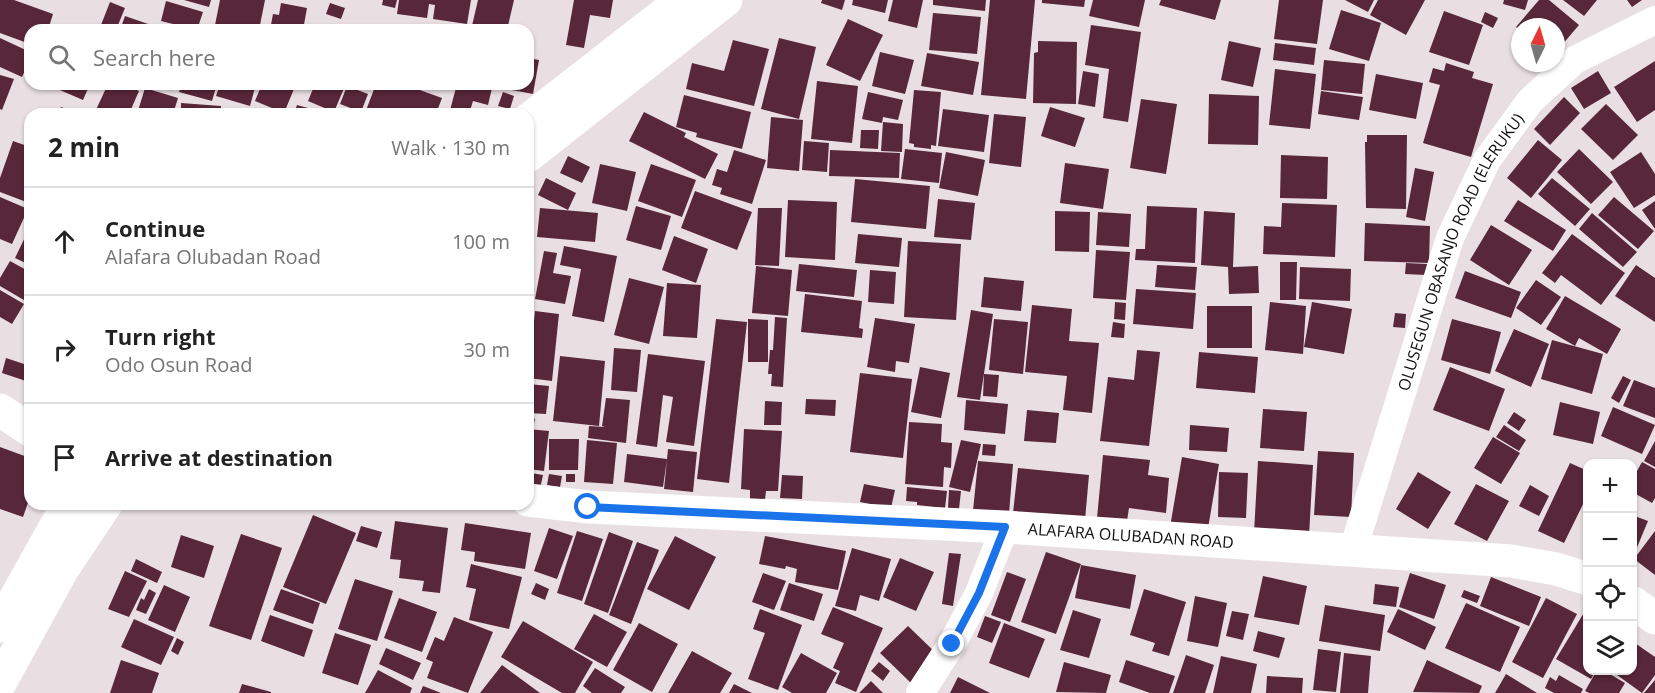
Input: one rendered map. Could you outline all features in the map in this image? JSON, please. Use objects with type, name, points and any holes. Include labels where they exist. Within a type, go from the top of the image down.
[{"type":"main road","points":[[535,132],[682,0]]},
{"type":"main road","points":[[535,132],[726,0]]},
{"type":"main road","points":[[0,410],[24,426]]},
{"type":"main road","name":"ALAFARA OLUBADAN ROAD","points":[[534,501],[588,507],[1005,527],[1510,561],[1556,569],[1583,578]]},
{"type":"main road","points":[[0,626],[65,510]]},
{"type":"main road","points":[[0,683],[62,570],[102,510]]},
{"type":"main road","points":[[1637,605],[1655,618]]},
{"type":"street","name":"OLUSEGUN OBASANJO ROAD (ELERUKU)","points":[[1353,550],[1450,237],[1487,160],[1530,101],[1575,60],[1655,20]]},
{"type":"street","points":[[920,693],[952,644],[979,593],[1005,527]]},
{"type":"building","points":[[0,0],[14,0],[53,14],[50,24],[24,24],[24,42],[0,33]]},
{"type":"building","points":[[184,0],[211,0],[209,7]]},
{"type":"building","points":[[220,0],[265,0],[260,24],[215,24]]},
{"type":"building","points":[[383,0],[397,0],[395,8],[382,5]]},
{"type":"building","points":[[399,0],[471,0],[467,24],[433,19],[435,5],[429,4],[427,18],[397,14]]},
{"type":"building","points":[[478,0],[514,0],[508,24],[472,24]]},
{"type":"building","points":[[574,0],[613,0],[610,18],[590,15],[584,48],[566,45]]},
{"type":"building","points":[[822,0],[845,0],[842,10],[821,3]]},
{"type":"building","points":[[853,0],[888,0],[885,13],[852,5]]},
{"type":"building","points":[[893,0],[923,0],[917,28],[888,21]]},
{"type":"building","points":[[933,0],[986,0],[985,11],[933,5]]},
{"type":"building","points":[[990,0],[1035,0],[1026,99],[981,95]]},
{"type":"building","points":[[1042,0],[1085,0],[1084,7],[1042,3]]},
{"type":"building","points":[[1093,0],[1145,0],[1139,27],[1089,16]]},
{"type":"building","points":[[1161,0],[1221,0],[1215,20],[1159,5]]},
{"type":"building","points":[[1279,0],[1323,0],[1317,44],[1274,39]]},
{"type":"building","points":[[1345,0],[1374,0],[1368,12]]},
{"type":"building","points":[[1378,0],[1425,0],[1406,35],[1370,15]]},
{"type":"building","points":[[1504,0],[1528,0],[1525,10],[1503,4]]},
{"type":"building","points":[[1539,0],[1549,0],[1579,25],[1565,41],[1565,18],[1524,18]]},
{"type":"building","points":[[1563,0],[1597,0],[1584,16]]},
{"type":"building","points":[[1627,0],[1642,0],[1632,7]]},
{"type":"building","points":[[166,1],[203,12],[199,24],[173,24],[161,21]]},
{"type":"building","points":[[110,2],[125,8],[118,24],[101,24]]},
{"type":"building","points":[[281,3],[307,8],[304,24],[271,24],[273,14],[279,15]]},
{"type":"building","points":[[330,3],[345,8],[341,19],[326,14]]},
{"type":"building","points":[[1341,10],[1381,23],[1369,61],[1329,49]]},
{"type":"building","points":[[1444,11],[1483,25],[1469,65],[1429,52]]},
{"type":"building","points":[[1485,12],[1498,18],[1493,28],[1481,22]]},
{"type":"building","points":[[933,13],[981,17],[977,54],[929,50]]},
{"type":"building","points":[[125,16],[148,24],[122,24]]},
{"type":"building","points":[[848,19],[883,35],[860,81],[826,65]]},
{"type":"building","points":[[1091,25],[1141,32],[1128,122],[1103,118],[1109,69],[1085,65]]},
{"type":"building","points":[[0,38],[24,49],[22,77],[0,67]]},
{"type":"building","points":[[779,38],[816,47],[799,119],[761,109]]},
{"type":"building","points":[[733,40],[769,49],[754,106],[686,89],[692,63],[724,71]]},
{"type":"building","points":[[1038,41],[1077,42],[1076,104],[1033,103],[1034,53],[1038,52]]},
{"type":"building","points":[[1229,41],[1261,48],[1253,87],[1221,80]]},
{"type":"building","points":[[1275,43],[1316,48],[1314,65],[1273,60]]},
{"type":"building","points":[[880,52],[914,60],[905,94],[872,86]]},
{"type":"building","points":[[927,53],[979,62],[973,95],[921,86]]},
{"type":"building","points":[[534,59],[539,60],[534,88]]},
{"type":"building","points":[[1324,60],[1365,64],[1362,94],[1321,90]]},
{"type":"building","points":[[1655,61],[1655,110],[1637,122],[1614,87]]},
{"type":"building","points":[[1446,63],[1474,72],[1472,78],[1493,84],[1471,157],[1423,143],[1440,85],[1429,82],[1433,68],[1444,71]]},
{"type":"building","points":[[1275,69],[1316,74],[1310,129],[1269,125]]},
{"type":"building","points":[[1083,71],[1099,74],[1095,107],[1078,104]]},
{"type":"building","points":[[1598,71],[1611,93],[1584,109],[1571,88]]},
{"type":"building","points":[[1376,74],[1423,83],[1416,119],[1369,110]]},
{"type":"building","points":[[0,75],[14,79],[2,110],[0,109]]},
{"type":"building","points":[[817,81],[858,86],[852,143],[811,139]]},
{"type":"building","points":[[60,90],[87,90],[83,100]]},
{"type":"building","points":[[105,90],[139,91],[132,108],[97,108]]},
{"type":"building","points":[[144,90],[178,98],[175,108],[139,108]]},
{"type":"building","points":[[180,90],[215,90],[212,101],[179,92]]},
{"type":"building","points":[[218,90],[254,90],[250,106],[216,96]]},
{"type":"building","points":[[260,90],[294,90],[286,108],[272,108],[255,101]]},
{"type":"building","points":[[313,90],[343,90],[336,108],[325,108],[308,101]]},
{"type":"building","points":[[345,90],[358,90],[368,94],[363,108],[350,108],[340,104]]},
{"type":"building","points":[[374,90],[420,90],[442,98],[438,108],[367,108]]},
{"type":"building","points":[[455,90],[492,90],[488,105],[473,101],[471,108],[451,108]]},
{"type":"building","points":[[512,90],[534,90],[533,94]]},
{"type":"building","points":[[914,90],[941,92],[936,146],[931,145],[931,149],[914,147],[914,144],[909,143]]},
{"type":"building","points":[[1321,91],[1363,97],[1359,120],[1318,114]]},
{"type":"building","points":[[503,92],[514,96],[510,108],[498,106]]},
{"type":"building","points":[[868,92],[903,100],[898,120],[883,117],[882,123],[862,119]]},
{"type":"building","points":[[1209,94],[1259,96],[1258,145],[1208,144]]},
{"type":"building","points":[[684,95],[751,112],[742,149],[696,137],[697,133],[676,127]]},
{"type":"building","points":[[1564,97],[1580,113],[1550,145],[1534,129]]},
{"type":"building","points":[[1141,99],[1177,104],[1166,174],[1130,168]]},
{"type":"building","points":[[181,103],[221,106],[221,108],[181,108]]},
{"type":"building","points":[[1606,104],[1638,135],[1613,160],[1581,129]]},
{"type":"building","points":[[1050,107],[1085,118],[1075,147],[1041,136]]},
{"type":"building","points":[[943,109],[989,115],[984,152],[938,146]]},
{"type":"building","points":[[644,112],[686,133],[684,137],[718,154],[705,179],[629,141]]},
{"type":"building","points":[[994,114],[1026,117],[1021,167],[989,163]]},
{"type":"building","points":[[771,117],[803,120],[799,171],[767,168]]},
{"type":"building","points":[[883,122],[903,124],[902,152],[881,151]]},
{"type":"building","points":[[861,130],[879,130],[878,149],[860,148]]},
{"type":"building","points":[[1367,135],[1407,135],[1406,209],[1366,208],[1365,142],[1367,142]]},
{"type":"building","points":[[1538,140],[1562,160],[1531,198],[1507,178]]},
{"type":"building","points":[[13,141],[24,145],[24,201],[0,192],[0,178]]},
{"type":"building","points":[[804,141],[829,143],[827,172],[802,170]]},
{"type":"building","points":[[905,149],[942,153],[939,183],[901,179]]},
{"type":"building","points":[[1579,149],[1613,182],[1591,204],[1557,172]]},
{"type":"building","points":[[734,150],[766,160],[752,204],[720,194],[722,188],[712,185],[717,169],[727,172]]},
{"type":"building","points":[[830,150],[900,153],[899,178],[829,176]]},
{"type":"building","points":[[946,152],[985,160],[978,196],[939,188]]},
{"type":"building","points":[[1641,152],[1655,174],[1655,195],[1634,208],[1610,172]]},
{"type":"building","points":[[1281,155],[1328,157],[1327,199],[1280,198]]},
{"type":"building","points":[[568,156],[590,167],[582,183],[560,173]]},
{"type":"building","points":[[1065,163],[1109,169],[1103,209],[1060,203]]},
{"type":"building","points":[[600,164],[636,172],[627,211],[592,203]]},
{"type":"building","points":[[651,164],[696,180],[682,217],[638,201]]},
{"type":"building","points":[[1415,168],[1434,172],[1425,221],[1406,217]]},
{"type":"building","points":[[546,178],[576,193],[568,210],[538,195]]},
{"type":"building","points":[[1552,178],[1590,209],[1575,226],[1538,194]]},
{"type":"building","points":[[855,179],[930,186],[926,229],[851,222]]},
{"type":"building","points":[[695,191],[752,212],[737,250],[681,228]]},
{"type":"building","points":[[0,197],[24,207],[24,218],[12,244],[0,239]]},
{"type":"building","points":[[1614,197],[1654,231],[1638,249],[1598,215]]},
{"type":"building","points":[[938,199],[975,203],[971,240],[934,237]]},
{"type":"building","points":[[788,200],[837,202],[835,260],[785,257]]},
{"type":"building","points":[[1518,200],[1566,230],[1553,251],[1504,221]]},
{"type":"building","points":[[1655,201],[1655,229],[1642,210]]},
{"type":"building","points":[[1282,203],[1337,205],[1335,257],[1263,254],[1264,226],[1281,227]]},
{"type":"building","points":[[636,206],[671,216],[661,250],[626,240]]},
{"type":"building","points":[[1147,206],[1197,208],[1195,263],[1135,260],[1136,249],[1145,249]]},
{"type":"building","points":[[540,208],[598,213],[595,242],[537,237]]},
{"type":"building","points":[[758,208],[782,208],[779,266],[755,265]]},
{"type":"building","points":[[1055,211],[1090,212],[1089,252],[1055,251]]},
{"type":"building","points":[[1204,211],[1235,213],[1233,267],[1258,266],[1259,293],[1229,294],[1228,267],[1201,265]]},
{"type":"building","points":[[1098,212],[1131,214],[1129,247],[1096,245]]},
{"type":"building","points":[[1592,213],[1637,252],[1623,267],[1579,229]]},
{"type":"building","points":[[1365,223],[1430,226],[1429,263],[1364,261]]},
{"type":"building","points":[[1491,225],[1532,250],[1509,285],[1470,260]]},
{"type":"building","points":[[858,234],[902,238],[899,267],[855,263]]},
{"type":"building","points":[[1572,234],[1625,273],[1601,305],[1561,275],[1555,283],[1542,273]]},
{"type":"building","points":[[674,236],[708,249],[696,283],[662,270]]},
{"type":"building","points":[[24,239],[24,262],[15,258]]},
{"type":"building","points":[[908,241],[961,244],[956,320],[904,317]]},
{"type":"building","points":[[564,246],[617,256],[604,322],[572,316],[581,269],[560,265]]},
{"type":"building","points":[[1096,250],[1130,252],[1126,300],[1093,298]]},
{"type":"building","points":[[544,251],[557,253],[553,273],[571,276],[565,304],[535,299]]},
{"type":"building","points":[[10,261],[24,269],[24,300],[0,286],[0,278]]},
{"type":"building","points":[[1280,262],[1297,262],[1296,300],[1280,300]]},
{"type":"building","points":[[1406,263],[1427,264],[1426,275],[1405,274]]},
{"type":"building","points":[[799,264],[857,270],[854,297],[796,291]]},
{"type":"building","points":[[1157,265],[1197,267],[1195,290],[1155,287]]},
{"type":"building","points":[[1636,265],[1655,278],[1655,322],[1615,296]]},
{"type":"building","points":[[756,266],[792,270],[788,316],[752,313]]},
{"type":"building","points":[[1300,267],[1351,269],[1350,301],[1299,299]]},
{"type":"building","points":[[870,270],[896,272],[894,304],[868,302]]},
{"type":"building","points":[[1465,271],[1521,292],[1511,318],[1455,298]]},
{"type":"building","points":[[984,277],[1024,281],[1021,311],[981,307]]},
{"type":"building","points":[[629,278],[664,287],[649,344],[614,335]]},
{"type":"building","points":[[1536,280],[1561,297],[1541,325],[1516,308]]},
{"type":"building","points":[[667,283],[701,285],[697,338],[663,336]]},
{"type":"building","points":[[1136,289],[1196,293],[1193,329],[1133,324]]},
{"type":"building","points":[[0,290],[24,304],[12,324],[0,317]]},
{"type":"building","points":[[805,294],[862,301],[859,328],[863,329],[862,338],[801,332]]},
{"type":"building","points":[[1565,296],[1621,329],[1607,354],[1579,338],[1575,346],[1546,329]]},
{"type":"building","points":[[1115,302],[1126,303],[1125,320],[1114,319]]},
{"type":"building","points":[[1270,302],[1306,306],[1303,354],[1265,350]]},
{"type":"building","points":[[1312,302],[1352,309],[1344,354],[1304,347]]},
{"type":"building","points":[[1032,305],[1072,309],[1069,341],[1099,343],[1092,413],[1063,410],[1067,376],[1025,372]]},
{"type":"building","points":[[1207,306],[1252,306],[1252,348],[1207,348]]},
{"type":"building","points":[[971,310],[993,314],[980,400],[957,397]]},
{"type":"building","points":[[535,311],[559,314],[552,381],[534,379]]},
{"type":"building","points":[[1395,313],[1406,314],[1405,328],[1393,327]]},
{"type":"building","points":[[775,317],[787,318],[783,387],[771,386],[772,374],[768,374],[770,350],[773,350]]},
{"type":"building","points":[[875,318],[915,324],[909,363],[896,361],[895,372],[867,367]]},
{"type":"building","points":[[716,319],[747,322],[729,483],[697,479]]},
{"type":"building","points":[[748,319],[768,320],[768,362],[748,362]]},
{"type":"building","points":[[994,319],[1028,322],[1023,374],[989,370]]},
{"type":"building","points":[[1452,319],[1501,332],[1490,374],[1441,360]]},
{"type":"building","points":[[1113,322],[1125,324],[1124,338],[1111,337]]},
{"type":"building","points":[[1514,329],[1549,344],[1531,387],[1495,371]]},
{"type":"building","points":[[1552,340],[1603,354],[1592,394],[1541,379]]},
{"type":"building","points":[[614,348],[641,350],[637,392],[611,390]]},
{"type":"building","points":[[1137,350],[1160,352],[1149,446],[1100,441],[1108,377],[1134,380]]},
{"type":"building","points":[[1199,352],[1258,357],[1255,393],[1196,388]]},
{"type":"building","points":[[648,354],[705,361],[694,446],[666,442],[673,397],[663,395],[657,447],[636,444]]},
{"type":"building","points":[[560,356],[605,361],[599,426],[553,421]]},
{"type":"building","points":[[6,358],[24,364],[24,380],[2,373]]},
{"type":"building","points":[[920,367],[950,373],[941,418],[911,412]]},
{"type":"building","points":[[1450,367],[1505,389],[1489,431],[1433,410]]},
{"type":"building","points":[[860,373],[912,379],[903,458],[850,452]]},
{"type":"building","points":[[984,374],[999,375],[997,397],[983,396]]},
{"type":"building","points":[[1623,376],[1631,380],[1619,403],[1611,398]]},
{"type":"building","points":[[1634,380],[1655,388],[1655,418],[1623,406]]},
{"type":"building","points":[[534,385],[549,386],[546,414],[534,413]]},
{"type":"building","points":[[606,398],[630,400],[626,443],[588,438],[589,426],[605,427],[602,426]]},
{"type":"building","points":[[806,399],[836,400],[835,416],[805,414]]},
{"type":"building","points":[[966,400],[1008,404],[1005,434],[964,430]]},
{"type":"building","points":[[765,401],[782,402],[781,425],[764,425]]},
{"type":"building","points":[[1560,402],[1600,412],[1593,444],[1553,435]]},
{"type":"building","points":[[1613,407],[1655,425],[1642,454],[1601,436]]},
{"type":"building","points":[[1263,409],[1307,412],[1304,451],[1260,448]]},
{"type":"building","points":[[1027,410],[1059,413],[1056,443],[1024,441]]},
{"type":"building","points":[[1514,412],[1526,420],[1519,431],[1507,423]]},
{"type":"building","points":[[909,422],[942,424],[941,442],[952,443],[951,468],[944,467],[943,487],[905,484]]},
{"type":"building","points":[[1190,425],[1229,428],[1227,452],[1189,450]]},
{"type":"building","points":[[1504,425],[1526,440],[1519,451],[1496,437]]},
{"type":"building","points":[[744,429],[782,431],[778,491],[766,491],[765,500],[750,499],[750,490],[741,489]]},
{"type":"building","points":[[534,430],[549,431],[544,471],[534,470]]},
{"type":"building","points":[[1493,437],[1520,453],[1501,484],[1474,468]]},
{"type":"building","points":[[549,439],[579,439],[578,470],[549,470]]},
{"type":"building","points":[[587,440],[617,443],[613,484],[584,482]]},
{"type":"building","points":[[961,440],[981,444],[970,492],[949,487]]},
{"type":"building","points":[[1655,441],[1655,467],[1644,461]]},
{"type":"building","points":[[983,444],[996,445],[995,456],[982,455]]},
{"type":"building","points":[[0,447],[24,456],[25,510],[23,517],[0,509]]},
{"type":"building","points":[[668,449],[697,452],[693,492],[664,489]]},
{"type":"building","points":[[1318,451],[1354,453],[1351,517],[1314,515]]},
{"type":"building","points":[[627,454],[667,459],[663,487],[624,482]]},
{"type":"building","points":[[1103,455],[1150,460],[1148,475],[1169,478],[1166,513],[1129,508],[1127,521],[1097,518]]},
{"type":"building","points":[[1182,457],[1219,464],[1207,534],[1170,527]]},
{"type":"building","points":[[978,461],[1013,464],[1009,514],[973,511]]},
{"type":"building","points":[[1258,461],[1313,465],[1309,536],[1254,533]]},
{"type":"building","points":[[1642,462],[1655,469],[1655,498],[1652,503],[1637,495],[1637,471]]},
{"type":"building","points":[[1570,463],[1583,469],[1583,504],[1564,543],[1538,531]]},
{"type":"building","points":[[1018,468],[1089,475],[1085,520],[1013,513]]},
{"type":"building","points":[[1219,472],[1248,473],[1246,518],[1218,517]]},
{"type":"building","points":[[1418,472],[1451,492],[1428,529],[1396,509]]},
{"type":"building","points":[[534,474],[543,475],[540,489],[534,488]]},
{"type":"building","points":[[549,474],[562,476],[560,487],[547,485]]},
{"type":"building","points":[[566,474],[575,474],[575,482],[566,482]]},
{"type":"building","points":[[782,475],[803,476],[802,499],[780,498]]},
{"type":"building","points":[[864,484],[895,490],[891,508],[860,502]]},
{"type":"building","points":[[1476,484],[1509,501],[1487,541],[1454,524]]},
{"type":"building","points":[[1530,485],[1549,496],[1539,516],[1519,506]]},
{"type":"building","points":[[907,487],[947,491],[945,508],[917,505],[917,502],[906,501]]},
{"type":"building","points":[[949,490],[961,491],[959,509],[948,508]]},
{"type":"building","points":[[313,515],[356,533],[326,604],[283,587]]},
{"type":"building","points":[[1637,517],[1648,521],[1637,547]]},
{"type":"building","points":[[395,521],[448,528],[440,593],[422,591],[424,581],[399,578],[401,560],[390,559]]},
{"type":"building","points":[[465,523],[531,533],[525,569],[474,561],[475,552],[461,550]]},
{"type":"building","points":[[361,526],[382,532],[377,548],[356,541]]},
{"type":"building","points":[[549,528],[573,536],[557,579],[534,571]]},
{"type":"building","points":[[577,531],[603,539],[582,601],[557,593]]},
{"type":"building","points":[[1655,531],[1655,575],[1637,561],[1637,555]]},
{"type":"building","points":[[609,532],[633,541],[608,613],[584,604]]},
{"type":"building","points":[[241,534],[282,548],[251,640],[209,626]]},
{"type":"building","points":[[181,535],[214,546],[204,578],[171,567]]},
{"type":"building","points":[[675,536],[716,557],[689,610],[647,589]]},
{"type":"building","points":[[765,536],[846,551],[838,590],[795,582],[797,569],[759,564]]},
{"type":"building","points":[[637,542],[659,550],[631,624],[609,615]]},
{"type":"building","points":[[852,548],[891,559],[879,601],[860,595],[856,611],[835,606]]},
{"type":"building","points":[[1046,552],[1081,564],[1056,634],[1021,622]]},
{"type":"building","points":[[949,553],[961,554],[953,606],[942,604]]},
{"type":"building","points":[[900,558],[934,572],[916,611],[883,597]]},
{"type":"building","points":[[136,559],[162,572],[157,583],[131,571]]},
{"type":"building","points":[[471,564],[522,577],[509,629],[469,620],[476,589],[466,587]]},
{"type":"building","points":[[1081,565],[1136,575],[1130,609],[1075,598]]},
{"type":"building","points":[[125,571],[147,581],[129,617],[108,609]]},
{"type":"building","points":[[1007,572],[1026,579],[1010,622],[991,615]]},
{"type":"building","points":[[763,573],[786,581],[774,610],[752,602]]},
{"type":"building","points":[[1410,573],[1446,585],[1434,619],[1399,607]]},
{"type":"building","points":[[1263,576],[1307,586],[1299,625],[1254,617]]},
{"type":"building","points":[[1491,577],[1541,597],[1529,626],[1480,606]]},
{"type":"building","points":[[355,579],[393,591],[377,641],[338,629]]},
{"type":"building","points":[[536,583],[549,589],[545,600],[531,594]]},
{"type":"building","points":[[789,583],[823,594],[814,621],[780,610]]},
{"type":"building","points":[[1375,584],[1399,587],[1396,607],[1373,604]]},
{"type":"building","points":[[164,585],[190,597],[175,632],[148,620]]},
{"type":"building","points":[[149,589],[156,593],[146,614],[136,610],[141,598],[144,600]]},
{"type":"building","points":[[281,589],[320,603],[313,624],[273,610]]},
{"type":"building","points":[[1144,589],[1186,602],[1169,656],[1152,651],[1155,643],[1130,635]]},
{"type":"building","points":[[1464,590],[1480,596],[1477,603],[1461,597]]},
{"type":"building","points":[[1195,596],[1227,603],[1218,647],[1187,641]]},
{"type":"building","points":[[399,598],[437,612],[422,652],[384,638]]},
{"type":"building","points":[[1546,598],[1577,614],[1543,678],[1512,662]]},
{"type":"building","points":[[1466,603],[1520,627],[1500,672],[1445,648]]},
{"type":"building","points":[[1325,605],[1385,615],[1380,651],[1319,641]]},
{"type":"building","points":[[833,607],[883,628],[856,692],[835,683],[840,671],[833,668],[844,643],[821,634]]},
{"type":"building","points":[[760,609],[802,625],[778,690],[748,679],[765,633],[753,629]]},
{"type":"building","points":[[1398,609],[1436,627],[1425,650],[1387,632]]},
{"type":"building","points":[[1073,610],[1101,619],[1089,658],[1060,650]]},
{"type":"building","points":[[1232,611],[1249,614],[1243,640],[1226,636]]},
{"type":"building","points":[[594,614],[627,632],[607,667],[574,649]]},
{"type":"building","points":[[1583,614],[1583,674],[1556,659]]},
{"type":"building","points":[[270,615],[313,630],[304,657],[261,641]]},
{"type":"building","points":[[985,616],[1001,622],[992,643],[977,637]]},
{"type":"building","points":[[454,617],[493,632],[468,693],[427,678],[433,662],[426,659],[435,637],[444,641]]},
{"type":"building","points":[[134,619],[174,637],[161,665],[121,647]]},
{"type":"building","points":[[523,621],[593,662],[575,693],[562,693],[501,657]]},
{"type":"building","points":[[639,623],[678,644],[652,692],[613,670]]},
{"type":"building","points":[[1004,623],[1045,639],[1029,678],[989,663]]},
{"type":"building","points":[[908,626],[939,656],[912,684],[880,653]]},
{"type":"building","points":[[1258,631],[1285,638],[1279,658],[1253,651]]},
{"type":"building","points":[[335,633],[371,645],[358,685],[322,673]]},
{"type":"building","points":[[177,638],[184,642],[178,655],[171,651]]},
{"type":"building","points":[[1637,644],[1655,657],[1655,675],[1642,693],[1617,675],[1637,675]]},
{"type":"building","points":[[386,648],[421,663],[413,680],[379,664]]},
{"type":"building","points":[[1318,649],[1341,652],[1336,692],[1313,690]]},
{"type":"building","points":[[692,651],[732,673],[720,693],[668,693]]},
{"type":"building","points":[[801,653],[837,673],[826,693],[792,693],[782,687]]},
{"type":"building","points":[[1344,653],[1371,656],[1368,693],[1340,693]]},
{"type":"building","points":[[1186,655],[1214,665],[1205,693],[1173,693]]},
{"type":"building","points":[[1221,656],[1257,664],[1251,693],[1213,693]]},
{"type":"building","points":[[121,660],[159,673],[152,693],[110,693]]},
{"type":"building","points":[[1126,660],[1175,676],[1169,693],[1150,693],[1119,682]]},
{"type":"building","points":[[1427,660],[1482,686],[1479,693],[1413,692]]},
{"type":"building","points":[[879,662],[890,671],[883,681],[871,671]]},
{"type":"building","points":[[1064,662],[1111,675],[1106,693],[1056,692]]},
{"type":"building","points":[[502,665],[540,693],[480,693]]},
{"type":"building","points":[[595,668],[625,687],[621,693],[592,693],[583,686]]},
{"type":"building","points":[[378,670],[412,688],[410,693],[365,693]]},
{"type":"building","points":[[1506,674],[1537,693],[1495,693]]},
{"type":"building","points":[[1559,675],[1583,689],[1581,693],[1554,693],[1545,688],[1550,677],[1556,681]]},
{"type":"building","points":[[1594,675],[1611,675],[1625,683],[1619,693],[1585,691]]},
{"type":"building","points":[[1267,676],[1303,678],[1302,693],[1266,693]]},
{"type":"building","points":[[958,677],[990,693],[950,693]]},
{"type":"building","points":[[1655,680],[1655,693],[1644,693]]},
{"type":"building","points":[[871,681],[883,693],[859,693]]},
{"type":"building","points":[[242,684],[271,692],[271,693],[239,693]]},
{"type":"building","points":[[734,684],[752,693],[729,693]]},
{"type":"building","points":[[423,686],[431,689],[441,693],[420,693]]},
{"type":"route","points":[[588,507],[1005,527],[979,593],[952,644]]}]
